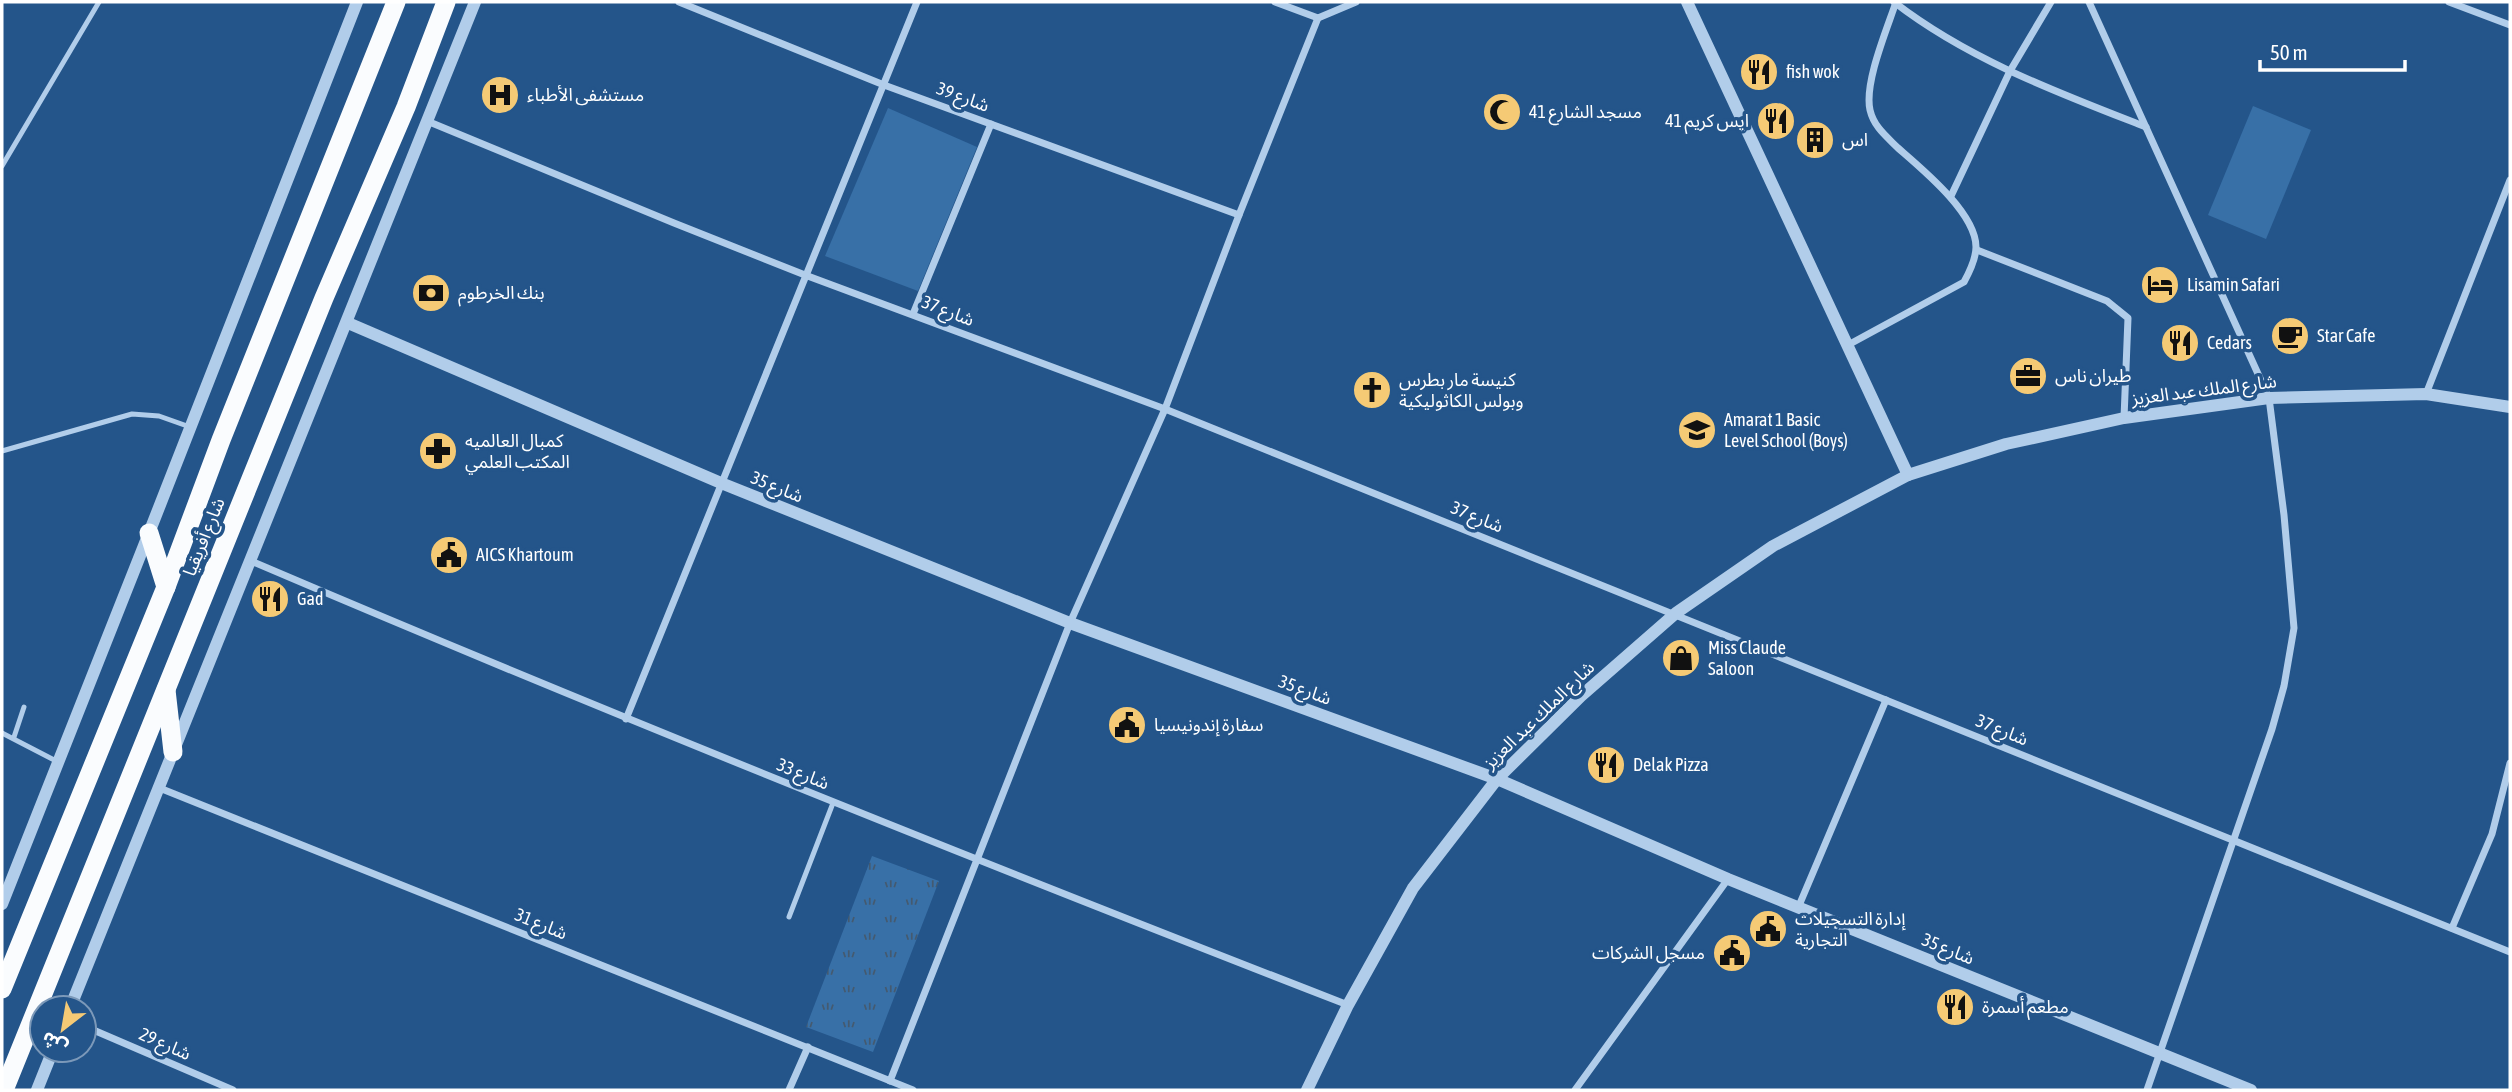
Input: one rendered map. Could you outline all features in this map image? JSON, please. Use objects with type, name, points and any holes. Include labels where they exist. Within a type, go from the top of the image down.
[{"type":"highway","name":"شارع أفريقيا","points":[[2,989],[166,587],[230,416],[396,2]]},
{"type":"highway","name":"شارع أفريقيا","points":[[4,1090],[324,298],[406,107],[446,2]]},
{"type":"highway","points":[[149,533],[166,587]]},
{"type":"highway","points":[[166,687],[173,752]]},
{"type":"street","points":[[2,904],[357,2]]},
{"type":"street","points":[[76,994],[157,787],[251,561],[307,414],[348,323],[475,2]]},
{"type":"street","name":"شارع 39","points":[[679,2],[884,85],[1239,215]]},
{"type":"street","points":[[626,719],[917,2]]},
{"type":"street","points":[[1275,2],[1318,18],[1356,2]]},
{"type":"street","points":[[1687,2],[1908,475]]},
{"type":"street","points":[[1848,345],[1964,282],[1976,250],[1976,237],[1951,196],[1877,128],[1870,111],[1868,91],[1895,2],[1966,49],[2010,71],[2147,127]]},
{"type":"street","points":[[1951,196],[2010,71],[2050,2]]},
{"type":"street","points":[[2089,2],[2269,398],[2291,579],[2294,628],[2278,708],[2147,1090]]},
{"type":"street","points":[[2449,2],[2510,25]]},
{"type":"street","points":[[890,1081],[1070,623],[1165,409],[1318,18]]},
{"type":"street","name":"شارع 37","points":[[427,121],[805,275],[1165,409],[1676,613],[2510,952]]},
{"type":"street","points":[[913,314],[991,124]]},
{"type":"street","points":[[2426,394],[2510,180]]},
{"type":"street","points":[[1976,250],[2107,301],[2127,318],[2124,418]]},
{"type":"street","name":"شارع 35","points":[[348,323],[721,484],[1070,623],[1497,779],[1798,908],[2251,1090]]},
{"type":"street","name":"شارع الملك عبد العزيز","points":[[1307,1090],[1348,1005],[1413,888],[1497,779],[1581,696],[1676,613],[1773,546],[1908,475],[2006,444],[2124,418],[2269,398],[2426,394],[2510,407]]},
{"type":"street","name":"شارع 33","points":[[251,561],[833,803],[1348,1005]]},
{"type":"street","points":[[1798,908],[1886,700]]},
{"type":"street","points":[[2452,928],[2492,834],[2510,763]]},
{"type":"street","name":"شارع 31","points":[[157,787],[914,1090]]},
{"type":"street","points":[[1575,1090],[1728,879]]},
{"type":"street","name":"شارع 29","points":[[98,1032],[233,1090]]},
{"type":"street","points":[[789,1090],[808,1048]]},
{"type":"street","points":[[37,1090],[47,1064]]},
{"type":"lane","points":[[2,166],[99,2]]},
{"type":"lane","points":[[2,451],[132,414],[159,416],[190,426]]},
{"type":"lane","points":[[14,737],[24,707]]},
{"type":"lane","points":[[2,733],[59,762]]},
{"type":"lane","points":[[789,917],[833,803]]},
{"type":"green space","points":[[2253,106],[2311,130],[2266,239],[2208,215]]},
{"type":"green space","points":[[888,108],[977,147],[918,291],[825,256]]},
{"type":"green space","points":[[872,856],[939,881],[873,1052],[806,1027]]},
{"type":"place","name":"fish wok","points":[[1759,72]]},
{"type":"place","name":"مستشفی الأطباء","points":[[500,95]]},
{"type":"place","name":"مسجد الشارع 41","points":[[1502,112]]},
{"type":"place","name":"41 ايس كريم","points":[[1776,121]]},
{"type":"place","name":"اس","points":[[1815,140]]},
{"type":"place","name":"Lisamin Safari","points":[[2160,285]]},
{"type":"place","name":"بنك الخرطوم","points":[[431,293]]},
{"type":"place","name":"Star Cafe","points":[[2290,336]]},
{"type":"place","name":"Cedars","points":[[2180,343]]},
{"type":"place","name":"طيران ناس","points":[[2028,376]]},
{"type":"place","name":"كنيسة مار بطرس وبولس الكاثوليكية","points":[[1372,390]]},
{"type":"place","name":"Amarat 1 Basic Level School (Boys)","points":[[1697,430]]},
{"type":"place","name":"كمبال العالميه المكتب العلمي","points":[[438,451]]},
{"type":"place","name":"AICS Khartoum","points":[[449,555]]},
{"type":"place","name":"Gad","points":[[270,599]]},
{"type":"place","name":"Miss Claude Saloon","points":[[1681,658]]},
{"type":"place","name":"سفارة إندونيسيا","points":[[1127,725]]},
{"type":"place","name":"Delak Pizza","points":[[1606,765]]},
{"type":"place","name":"إدارة التسجيلات التجارية","points":[[1768,929]]},
{"type":"place","name":"مسجل الشركات","points":[[1732,953]]},
{"type":"place","name":"مطعم أسمرة","points":[[1955,1007]]}]
